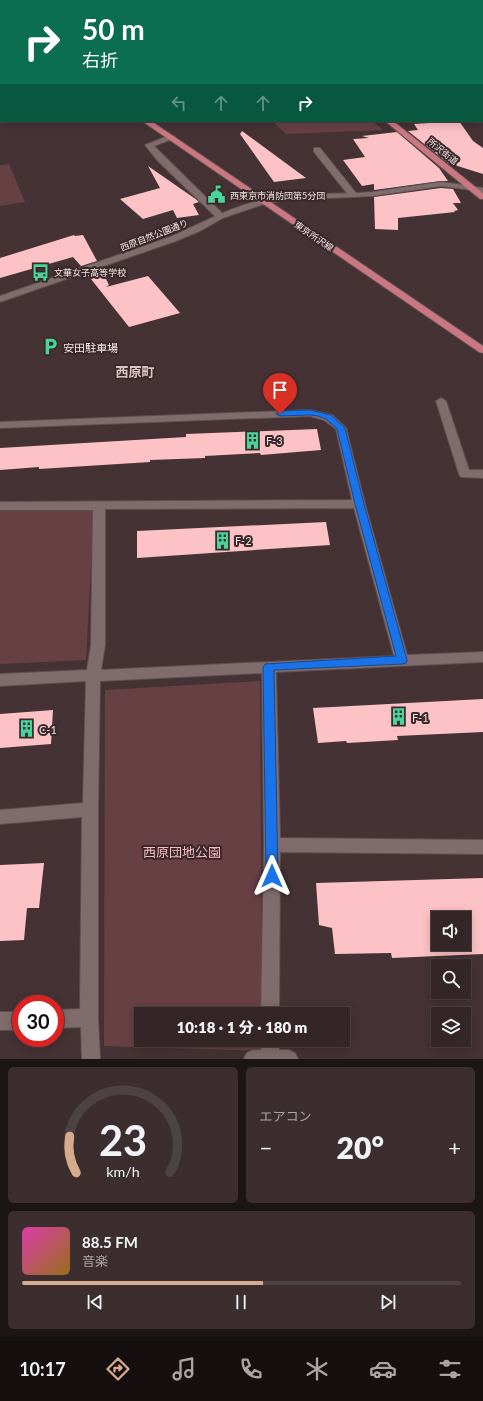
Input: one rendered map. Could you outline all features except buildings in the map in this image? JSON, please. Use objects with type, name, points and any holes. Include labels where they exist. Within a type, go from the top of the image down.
[{"type":"main road","name":"東京所沢線","points":[[147,122],[263,202],[483,350]]},
{"type":"main road","name":"所沢街道","points":[[390,122],[483,197]]},
{"type":"street","points":[[171,138],[149,145],[160,158],[220,216]]},
{"type":"street","points":[[317,150],[353,196]]},
{"type":"street","name":"西原自然公園通り","points":[[0,298],[173,239],[197,229],[220,216],[263,202],[287,198],[353,196],[441,184],[483,190]]},
{"type":"street","points":[[441,401],[465,474],[483,474]]},
{"type":"street","points":[[0,425],[310,413],[328,417],[341,428],[359,504],[402,660]]},
{"type":"street","points":[[0,506],[359,504]]},
{"type":"street","points":[[91,1059],[89,1018],[90,809],[93,676],[98,646],[100,505]]},
{"type":"street","points":[[0,680],[483,657]]},
{"type":"street","points":[[268,667],[272,845],[270,1007]]},
{"type":"street","points":[[0,817],[90,809]]},
{"type":"street","points":[[272,845],[483,847]]},
{"type":"street","points":[[64,1019],[89,1018]]},
{"type":"street","points":[[0,1022],[12,1021]]},
{"type":"street","points":[[270,1047],[270,1059]]},
{"type":"street","points":[[254,1059],[290,1059]]},
{"type":"green space","points":[[273,122],[373,122],[383,130],[286,134]]},
{"type":"green space","points":[[9,164],[25,202],[0,206],[0,165]]},
{"type":"green space","points":[[0,509],[94,509],[86,660],[0,664]]},
{"type":"green space","name":"西原団地公園","points":[[260,681],[262,1007],[134,1007],[134,1047],[104,1046],[105,690]]},
{"type":"green space","name":"西原団地公園","points":[[136,1047],[262,1047],[262,1051]]},
{"type":"place","name":"西東京市消防団第5分団","points":[[217,195]]},
{"type":"place","name":"文華女子高等学校","points":[[41,272]]},
{"type":"place","name":"安田駐車場","points":[[50,347]]},
{"type":"place","name":"F-3","points":[[253,440]]},
{"type":"place","name":"F-2","points":[[222,540]]},
{"type":"place","name":"F-1","points":[[399,717]]},
{"type":"place","name":"C-1","points":[[26,729]]},
{"type":"district","name":"西原町","points":[[135,372]]},
{"type":"route","points":[[272,876],[268,667],[402,660],[359,504],[341,428],[337,423],[320,414],[280,414]]}]
